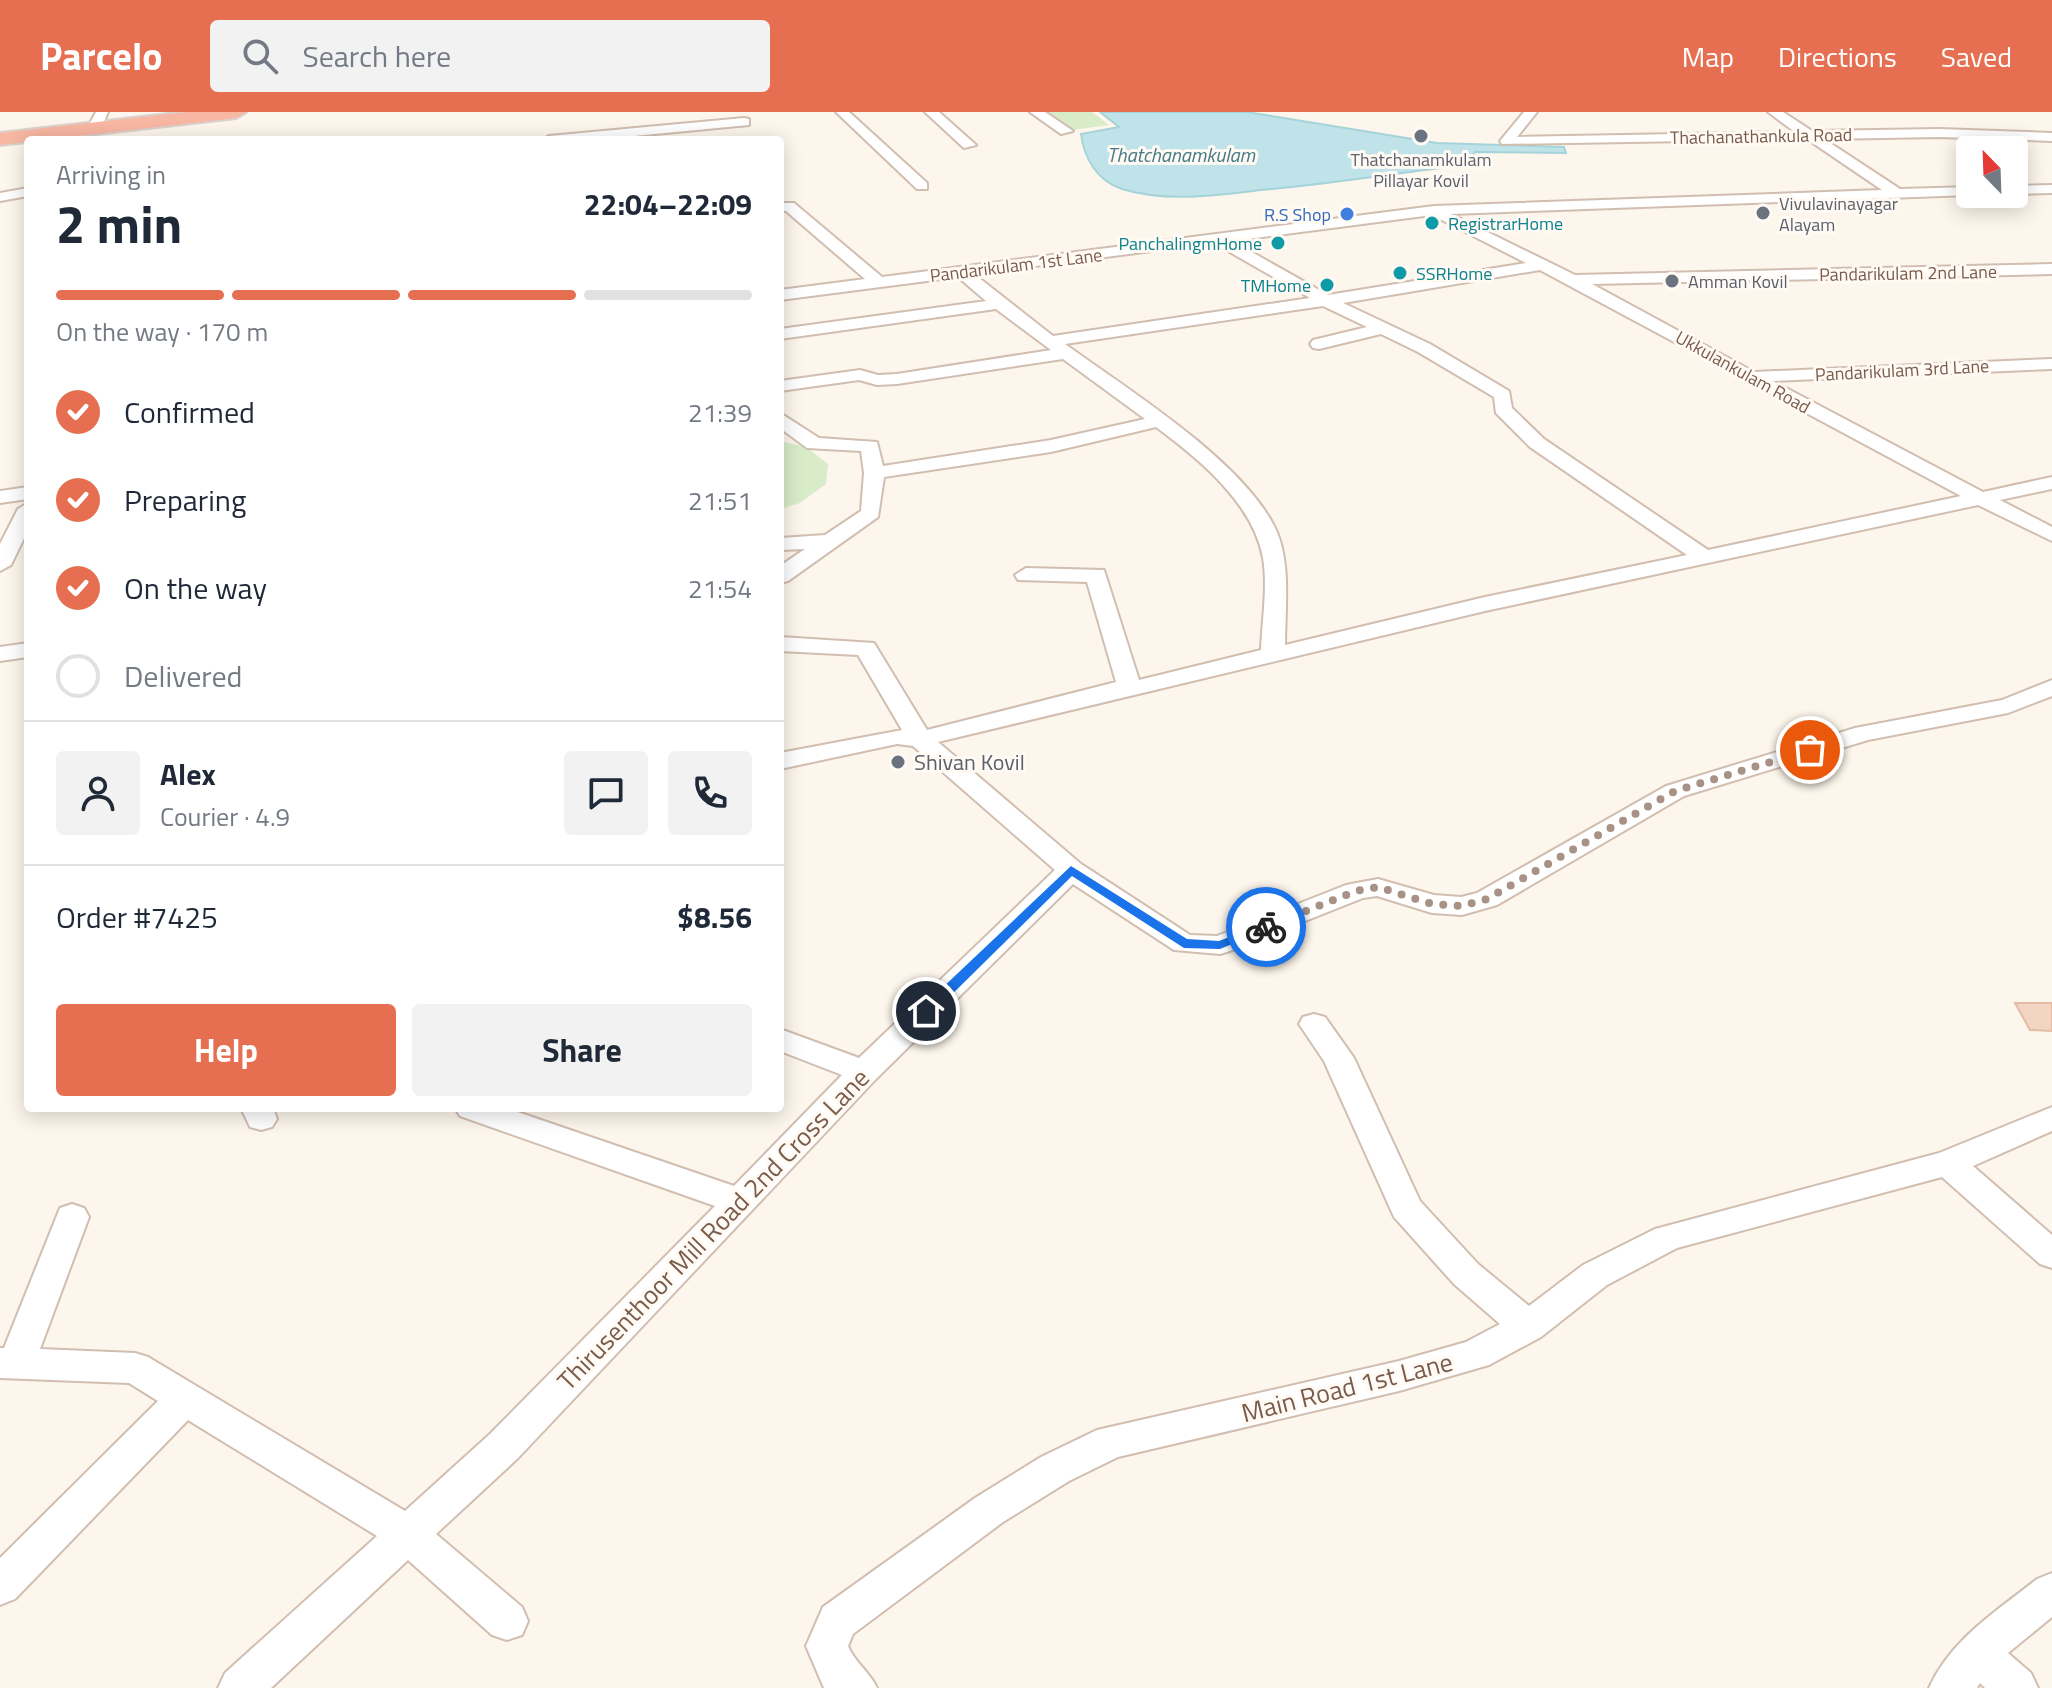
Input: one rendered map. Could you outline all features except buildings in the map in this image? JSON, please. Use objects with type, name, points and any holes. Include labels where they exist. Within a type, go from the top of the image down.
[{"type":"highway","points":[[44,136],[98,120],[236,112]]},
{"type":"highway","points":[[0,139],[24,138]]},
{"type":"street","points":[[842,112],[922,186]]},
{"type":"street","points":[[931,112],[969,145]]},
{"type":"street","points":[[1036,112],[1066,131]]},
{"type":"street","name":"Thachanathankula Road","points":[[1531,112],[1507,141],[1939,133],[2052,137]]},
{"type":"street","points":[[1774,112],[1895,192]]},
{"type":"street","points":[[576,136],[665,123],[744,122]]},
{"type":"street","points":[[665,123],[674,136]]},
{"type":"street","points":[[1716,137],[1731,151]]},
{"type":"street","points":[[2028,190],[2052,189]]},
{"type":"street","name":"Pandarikulam 1st Lane","points":[[784,295],[1434,210],[1956,191]]},
{"type":"street","points":[[0,197],[24,193]]},
{"type":"street","points":[[784,207],[789,206],[879,283]]},
{"type":"street","name":"Ukkulankulam Road","points":[[1434,210],[2052,535]]},
{"type":"street","points":[[1218,239],[1326,301],[1446,360],[1503,395],[1503,409],[1537,443],[1703,556]]},
{"type":"street","points":[[784,385],[860,375],[877,380],[897,379],[1058,347],[1541,265]]},
{"type":"street","name":"Pandarikulam 2nd Lane","points":[[1572,280],[2052,269]]},
{"type":"street","points":[[962,272],[999,304],[1159,421],[1226,477],[1264,525],[1274,560],[1273,654]]},
{"type":"street","points":[[784,333],[999,304]]},
{"type":"street","points":[[1319,344],[1383,328]]},
{"type":"street","name":"Pandarikulam 3rd Lane","points":[[1753,377],[2052,364]]},
{"type":"street","points":[[874,473],[1051,446],[1159,421]]},
{"type":"street","points":[[784,424],[814,444],[870,446],[874,473],[871,513],[784,573]]},
{"type":"street","points":[[784,760],[897,737],[920,739],[1120,689],[1703,556],[2052,483]]},
{"type":"street","points":[[0,497],[24,494]]},
{"type":"street","points":[[0,565],[24,517]]},
{"type":"street","points":[[784,544],[834,541]]},
{"type":"street","points":[[1026,575],[1096,575],[1129,686],[1120,689]]},
{"type":"street","points":[[784,644],[866,648],[920,739],[1071,870],[1184,944],[1220,945],[1356,891],[1378,887],[1432,904],[1462,906],[1487,899],[1675,791],[1864,733],[2008,706],[2052,687]]},
{"type":"street","points":[[0,654],[24,651]]},
{"type":"street","name":"Thirusenthoor Mill Road 2nd Cross Lane","points":[[240,1688],[504,1446],[864,1072],[1071,870]]},
{"type":"street","points":[[1314,1024],[1338,1058],[1406,1208],[1466,1274],[1528,1327]]},
{"type":"street","points":[[784,1041],[864,1072]]},
{"type":"street","points":[[483,1112],[739,1201]]},
{"type":"street","name":"Main Road 1st Lane","points":[[855,1688],[837,1672],[827,1646],[838,1621],[989,1510],[1055,1469],[1111,1442],[1399,1376],[1476,1354],[1528,1327],[1595,1275],[1667,1238],[1948,1163],[2052,1118]]},
{"type":"street","points":[[1948,1163],[2052,1255]]},
{"type":"street","points":[[72,1217],[8,1362],[135,1368],[406,1533],[507,1621]]},
{"type":"street","points":[[0,1586],[185,1398]]},
{"type":"street","points":[[1951,1688],[1977,1652],[2052,1592]]},
{"type":"street","points":[[1977,1652],[2016,1688]]},
{"type":"green space","points":[[1045,112],[1092,112],[1109,125],[1072,130]]},
{"type":"green space","points":[[784,442],[806,447],[828,464],[826,484],[800,503],[784,508]]},
{"type":"water","name":"Thatchanamkulam","points":[[1100,112],[1247,112],[1437,143],[1564,147],[1566,153],[1475,152],[1470,159],[1456,166],[1227,194],[1156,196],[1113,185],[1093,168],[1081,134],[1119,127]]},
{"type":"way so far","points":[[1266,927],[1356,891],[1378,887],[1432,904],[1462,906],[1487,899],[1675,791],[1810,750]]},
{"type":"place","name":"Thatchanamkulam Pillayar Kovil","points":[[1421,136]]},
{"type":"place","name":"Vivulavinayagar Alayam","points":[[1763,213]]},
{"type":"place","name":"R.S Shop","points":[[1347,214]]},
{"type":"place","name":"RegistrarHome","points":[[1432,223]]},
{"type":"place","name":"PanchalingmHome","points":[[1278,243]]},
{"type":"place","name":"SSRHome","points":[[1400,273]]},
{"type":"place","name":"Amman Kovil","points":[[1672,281]]},
{"type":"place","name":"TMHome","points":[[1327,285]]},
{"type":"place","name":"Shivan Kovil","points":[[898,762]]},
{"type":"route","points":[[926,1011],[1071,870],[1184,944],[1220,945],[1266,927]]}]
